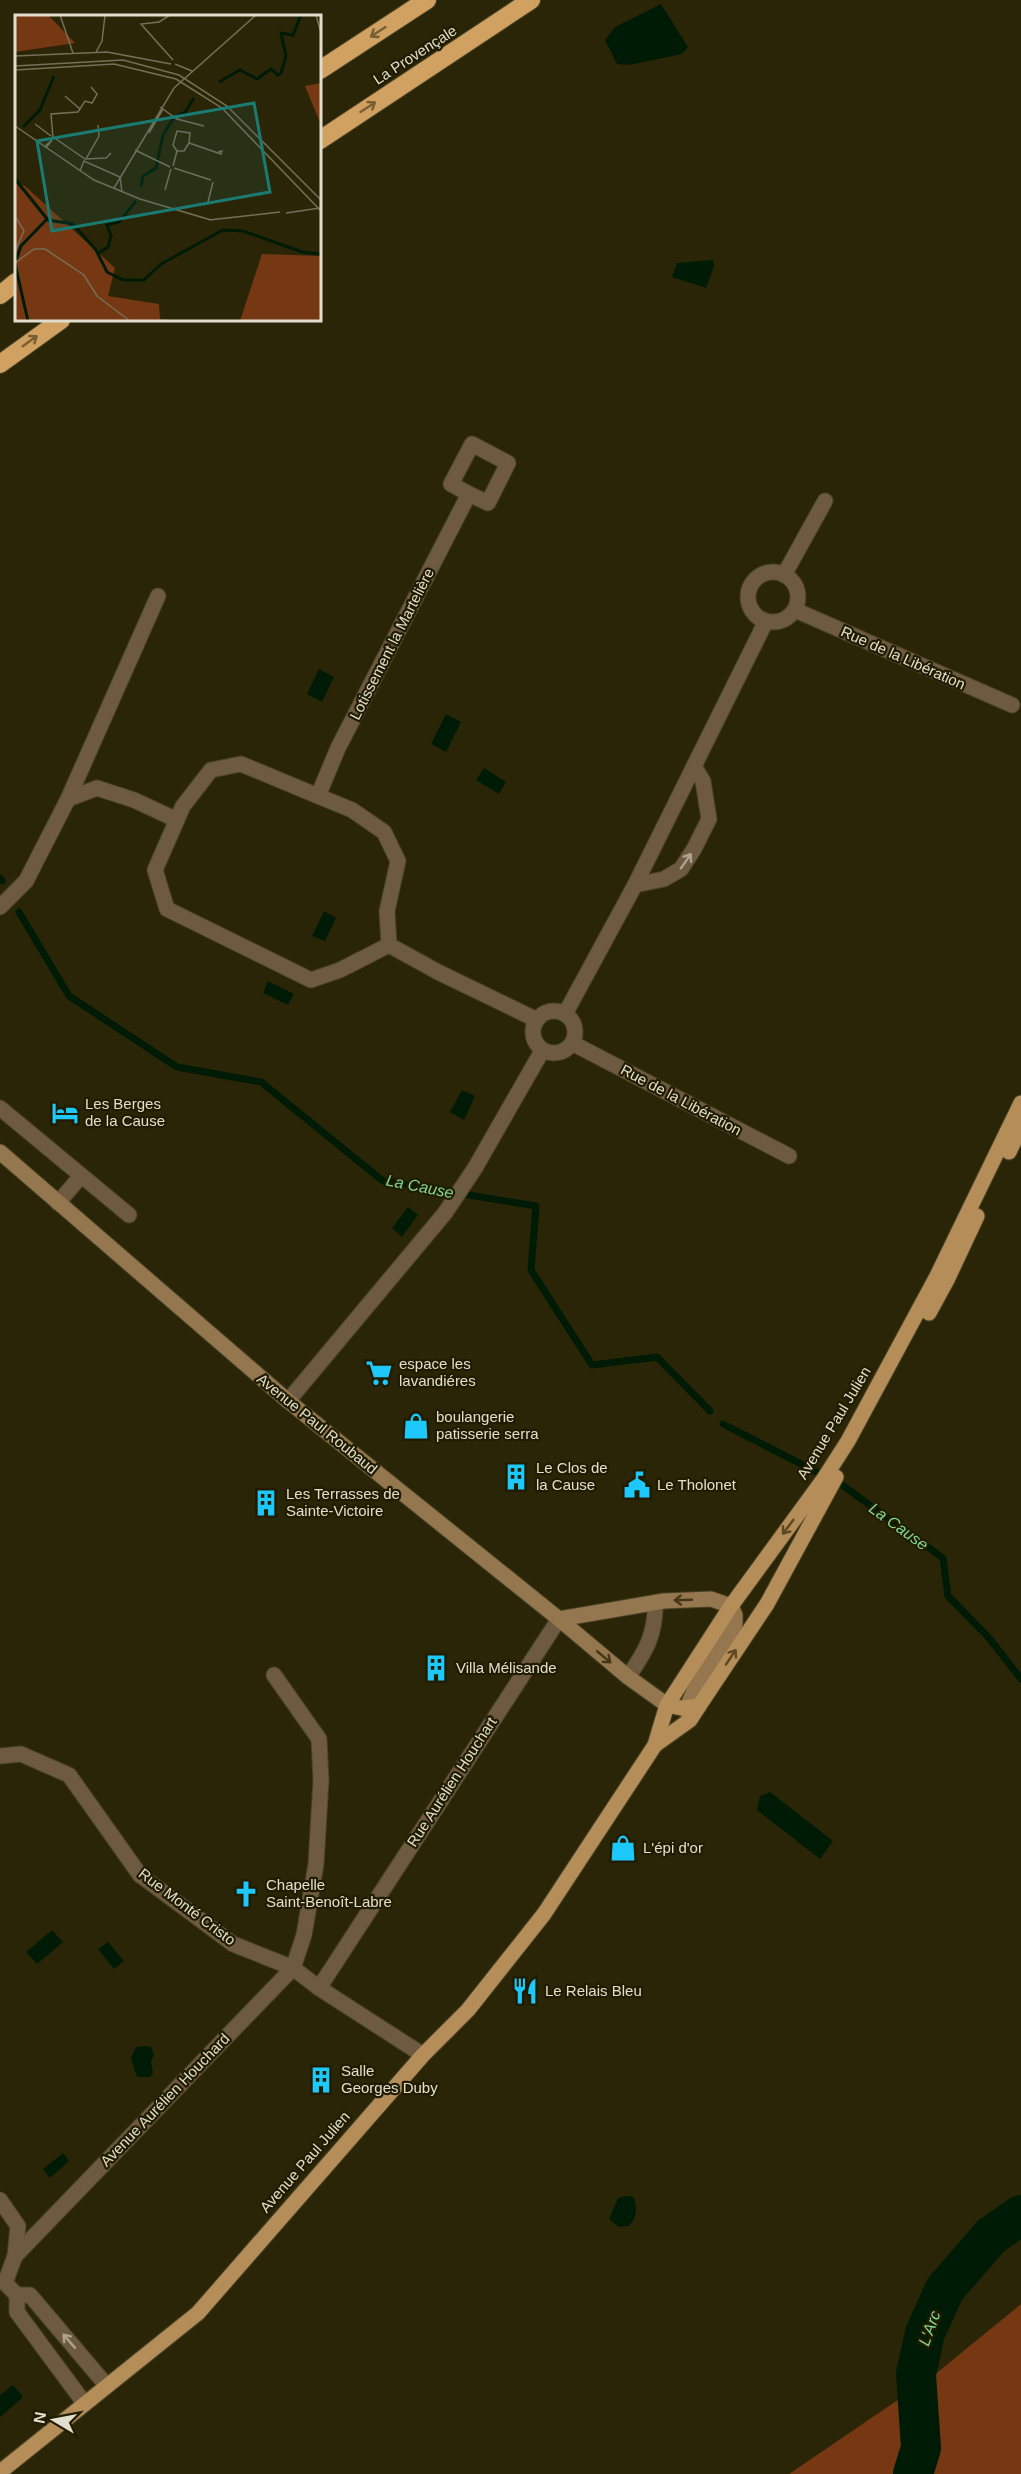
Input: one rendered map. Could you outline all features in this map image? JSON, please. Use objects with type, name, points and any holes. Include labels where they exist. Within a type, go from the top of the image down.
[{"type":"highway","points":[[321,69],[427,0]]},
{"type":"highway","name":"La Provençale","points":[[321,139],[531,0]]},
{"type":"highway","points":[[0,295],[15,283]]},
{"type":"highway","points":[[0,363],[60,321]]},
{"type":"main road","name":"Avenue Paul Julien","points":[[851,1443],[937,1276],[1021,1103]]},
{"type":"main road","name":"Avenue Paul Julien","points":[[0,2472],[198,2313],[423,2055],[468,2010],[543,1914],[655,1746],[692,1711],[767,1604],[827,1483],[948,1280],[1021,1127]]},
{"type":"main road","name":"Avenue Paul Julien","points":[[655,1746],[667,1705],[731,1606],[827,1483]]},
{"type":"main road","points":[[667,1705],[692,1711]]},
{"type":"street","name":"Lotissement la Martelière","points":[[318,796],[338,748],[469,494]]},
{"type":"street","points":[[784,575],[825,501]]},
{"type":"street","points":[[776,573],[784,575],[791,580],[798,594],[795,610],[782,621],[766,621],[753,612],[750,605],[750,589],[760,576],[776,573]]},
{"type":"street","points":[[0,907],[26,881],[68,799],[158,596]]},
{"type":"street","name":"Rue de la Libération","points":[[795,610],[1012,705]]},
{"type":"street","points":[[565,1014],[635,885],[766,621]]},
{"type":"street","points":[[241,764],[352,810],[384,832],[398,861],[387,911],[389,945],[340,970],[311,980],[167,909],[155,870],[183,806],[211,770],[241,764]]},
{"type":"street","points":[[635,885],[664,879],[681,869],[709,819],[703,781],[694,766]]},
{"type":"street","points":[[68,799],[97,788],[134,800],[177,820]]},
{"type":"street","points":[[389,945],[438,972],[537,1020]]},
{"type":"street","points":[[556,1011],[565,1014],[573,1022],[575,1029],[572,1043],[562,1052],[549,1053],[542,1050],[534,1040],[532,1033],[537,1020],[549,1012],[556,1011]]},
{"type":"street","name":"Rue de la Libération","points":[[572,1043],[789,1156]]},
{"type":"street","points":[[288,1401],[446,1213],[475,1168],[542,1050]]},
{"type":"street","points":[[0,1108],[129,1215]]},
{"type":"street","name":"Avenue Paul Roubaud","points":[[0,1152],[288,1401],[628,1677],[667,1705]]},
{"type":"street","points":[[58,1203],[81,1176]]},
{"type":"street","points":[[559,1619],[655,1603],[711,1599],[731,1606],[735,1615],[735,1625],[693,1691],[692,1711]]},
{"type":"street","points":[[628,1677],[648,1647],[656,1619],[655,1603]]},
{"type":"street","name":"Rue Aurélien Houchart","points":[[318,1988],[559,1619]]},
{"type":"street","points":[[274,1675],[319,1739],[321,1780],[316,1864],[304,1935],[293,1968],[318,1988],[423,2055]]},
{"type":"street","name":"Rue Monté Cristo","points":[[0,1756],[21,1754],[69,1775],[140,1875],[233,1944],[293,1968]]},
{"type":"street","name":"Avenue Aurélien Houchard","points":[[15,2256],[293,1968]]},
{"type":"street","points":[[0,2200],[18,2226],[15,2256],[3,2284],[17,2295],[30,2295],[107,2386]]},
{"type":"street","points":[[17,2295],[17,2312],[85,2404]]},
{"type":"shaded area","points":[[661,4],[688,47],[682,54],[629,65],[617,64],[605,40],[615,27]]},
{"type":"shaded area","points":[[713,260],[714,266],[706,288],[672,277],[677,263]]},
{"type":"shaded area","points":[[319,669],[334,677],[322,702],[307,694]]},
{"type":"shaded area","points":[[446,714],[461,722],[446,752],[431,744]]},
{"type":"shaded area","points":[[484,768],[506,782],[499,794],[476,780]]},
{"type":"shaded area","points":[[324,911],[336,918],[325,941],[312,936]]},
{"type":"shaded area","points":[[268,981],[294,994],[288,1005],[263,993]]},
{"type":"shaded area","points":[[462,1090],[475,1096],[464,1120],[450,1112]]},
{"type":"shaded area","points":[[408,1207],[418,1215],[402,1237],[392,1228]]},
{"type":"shaded area","points":[[770,1792],[833,1841],[820,1859],[757,1810],[760,1796]]},
{"type":"shaded area","points":[[52,1930],[63,1942],[37,1964],[26,1952]]},
{"type":"shaded area","points":[[108,1942],[124,1961],[114,1969],[98,1949]]},
{"type":"shaded area","points":[[136,2047],[151,2047],[154,2055],[151,2062],[153,2073],[150,2077],[137,2077],[131,2058]]},
{"type":"shaded area","points":[[63,2153],[69,2161],[50,2178],[43,2169]]},
{"type":"shaded area","points":[[633,2197],[635,2201],[635,2216],[629,2226],[619,2227],[609,2219],[618,2198]]},
{"type":"shaded area","points":[[1021,2304],[1021,2474],[789,2474],[933,2376]]},
{"type":"shaded area","points":[[13,2385],[23,2397],[0,2417],[0,2395]]},
{"type":"waterway","name":"La Cause","points":[[19,912],[69,996],[177,1067],[261,1082],[383,1181],[536,1206],[531,1270],[592,1365],[657,1357],[710,1411]]},
{"type":"waterway","name":"La Cause","points":[[723,1424],[842,1485],[943,1558],[948,1596],[989,1638],[1021,1679]]},
{"type":"waterway","name":"L'Arc","points":[[913,2474],[921,2448],[916,2374],[925,2333],[945,2289],[991,2236],[1021,2215]]},
{"type":"place","name":"Les Berges de la Cause","points":[[65,1113]]},
{"type":"place","name":"espace les lavandiéres","points":[[379,1373]]},
{"type":"place","name":"boulangerie patisserie serra","points":[[416,1426]]},
{"type":"place","name":"Le Clos de la Cause","points":[[516,1477]]},
{"type":"place","name":"Le Tholonet","points":[[637,1485]]},
{"type":"place","name":"Les Terrasses de Sainte-Victoire","points":[[266,1503]]},
{"type":"place","name":"Villa Mélisande","points":[[436,1668]]},
{"type":"place","name":"L'épi d'or","points":[[623,1848]]},
{"type":"place","name":"Chapelle Saint-Benoît-Labre","points":[[246,1894]]},
{"type":"place","name":"Le Relais Bleu","points":[[525,1991]]},
{"type":"place","name":"Salle Georges Duby","points":[[321,2080]]}]
